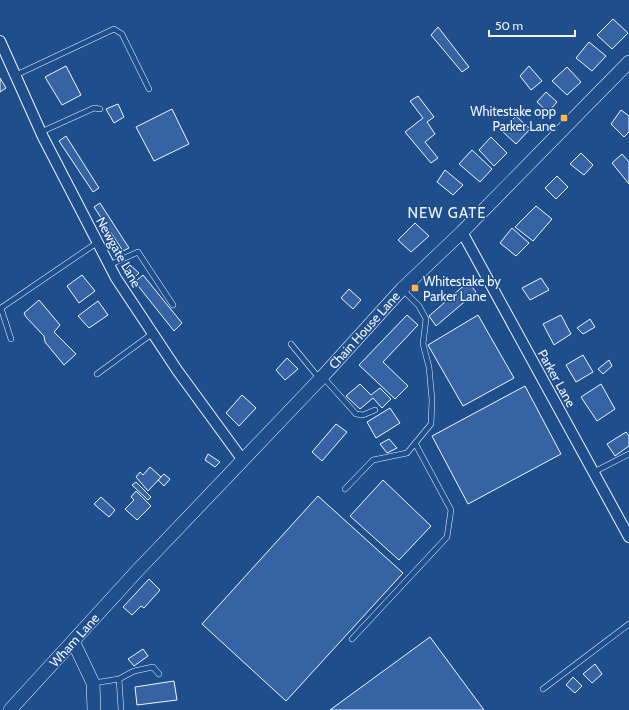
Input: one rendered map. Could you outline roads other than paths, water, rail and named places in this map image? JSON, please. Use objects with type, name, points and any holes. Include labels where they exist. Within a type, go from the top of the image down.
[{"type":"street","name":"Newgate Lane","points":[[0,41],[41,132],[116,278],[152,333],[242,459]]},
{"type":"street","name":"Chain House Lane","points":[[138,570],[242,459],[321,378],[402,289],[462,232],[629,62]]},
{"type":"street","name":"Parker Lane","points":[[462,232],[629,537]]},
{"type":"street","name":"Wham Lane","points":[[10,710],[138,570]]},
{"type":"street","points":[[73,641],[92,683],[94,710]]},
{"type":"lane","points":[[16,75],[114,29],[122,34],[149,89]]},
{"type":"lane","points":[[41,132],[94,108],[100,109]]},
{"type":"lane","points":[[11,339],[1,308],[98,242]]},
{"type":"lane","points":[[109,265],[138,252],[173,305]]},
{"type":"lane","points":[[345,489],[373,460],[407,453],[431,424],[432,400],[428,367],[423,344],[426,319],[419,306],[402,289]]},
{"type":"lane","points":[[97,374],[152,333]]},
{"type":"lane","points":[[291,344],[356,414],[363,416],[375,410]]},
{"type":"lane","points":[[352,639],[447,537],[450,510],[415,443]]},
{"type":"lane","points":[[594,472],[629,454]]},
{"type":"lane","points":[[543,688],[629,624]]},
{"type":"lane","points":[[92,683],[119,679],[134,671],[153,667],[159,674]]},
{"type":"lane","points":[[119,679],[121,710]]},
{"type":"place","name":"Whitestake opp Parker Lane","points":[[564,118]]},
{"type":"place","name":"Whitestake by Parker Lane","points":[[415,288]]},
{"type":"district","name":"NEW GATE","points":[[447,213]]}]
